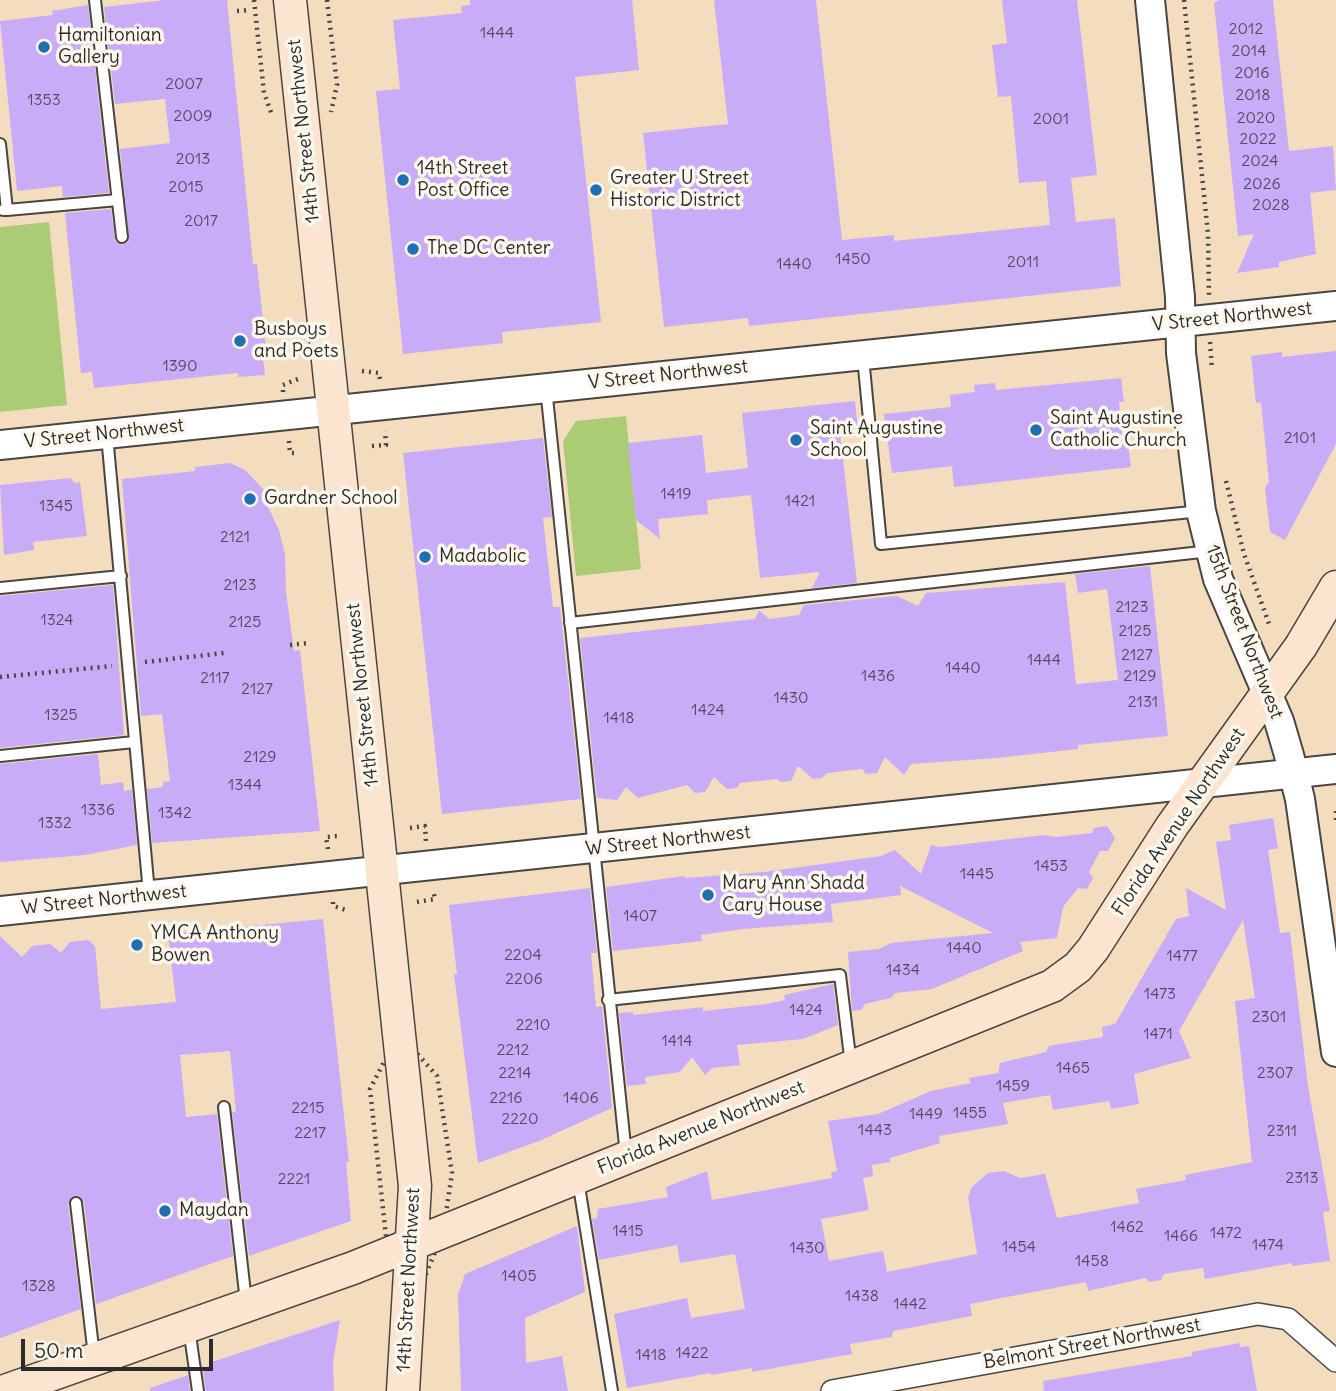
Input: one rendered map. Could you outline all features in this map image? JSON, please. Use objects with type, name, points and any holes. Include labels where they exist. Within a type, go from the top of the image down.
[{"type":"main road","name":"14th Street Northwest","points":[[290,0],[415,1186],[413,1245],[403,1349],[403,1391]]},
{"type":"main road","name":"Florida Avenue Northwest","points":[[5,1391],[413,1245],[1042,991],[1070,974],[1093,949],[1171,827],[1333,599]]},
{"type":"street","name":"15th Street Northwest","points":[[1150,0],[1191,449],[1201,511],[1210,551],[1232,613],[1286,740],[1294,774],[1336,1052]]},
{"type":"street","name":"V Street Northwest","points":[[0,445],[1336,306]]},
{"type":"street","name":"W Street Northwest","points":[[0,911],[1336,769]]},
{"type":"street","name":"Belmont Street Northwest","points":[[832,1391],[1258,1314],[1288,1319],[1336,1361]]},
{"type":"lane","points":[[95,0],[122,237]]},
{"type":"lane","points":[[0,144],[4,210],[118,200]]},
{"type":"lane","points":[[863,355],[881,544],[1201,511]]},
{"type":"lane","points":[[546,388],[626,1158]]},
{"type":"lane","points":[[107,434],[150,895]]},
{"type":"lane","points":[[570,623],[1210,551]]},
{"type":"lane","points":[[0,588],[121,576]]},
{"type":"lane","points":[[0,756],[134,742]]},
{"type":"lane","points":[[608,1000],[840,975],[852,1068]]},
{"type":"lane","points":[[223,1107],[240,1270],[247,1305]]},
{"type":"lane","points":[[578,1178],[612,1391]]},
{"type":"lane","points":[[76,1203],[95,1359]]},
{"type":"lane","points":[[189,1326],[198,1391]]},
{"type":"path","points":[[237,11],[250,10]]},
{"type":"path","points":[[362,371],[379,373],[380,388]]},
{"type":"path","points":[[372,446],[386,444],[385,430]]},
{"type":"path","points":[[289,440],[290,453],[297,453]]},
{"type":"path","points":[[290,645],[308,643]]},
{"type":"path","points":[[1336,811],[1336,821]]},
{"type":"path","points":[[410,828],[425,826],[426,843]]},
{"type":"path","points":[[328,854],[326,837],[338,836]]},
{"type":"path","points":[[416,902],[435,899],[432,882]]},
{"type":"green space","points":[[49,222],[67,405],[0,412],[0,227]]},
{"type":"green space","points":[[626,416],[641,569],[576,576],[563,441],[576,421]]},
{"type":"building","points":[[165,0],[227,0],[253,264],[257,264],[266,350],[262,350],[265,375],[238,377],[238,373],[94,388],[92,372],[81,373],[65,213],[111,209],[115,241],[122,245],[129,241],[120,149],[170,143],[165,99],[115,104],[104,7]]},
{"type":"building","points":[[470,0],[632,0],[639,70],[575,77],[601,322],[502,332],[503,343],[403,354],[376,91],[400,89],[393,20],[462,13],[461,6],[470,5]]},
{"type":"building","points":[[714,0],[816,0],[842,240],[894,235],[894,241],[1050,225],[1046,181],[1019,183],[1011,96],[998,97],[992,45],[1007,43],[1002,0],[1077,0],[1097,175],[1071,178],[1076,222],[1115,218],[1121,286],[749,326],[748,318],[664,327],[643,133],[728,124]]},
{"type":"building","points":[[1219,0],[1273,0],[1289,151],[1333,146],[1336,190],[1310,193],[1316,254],[1279,262],[1279,267],[1237,273],[1254,234],[1238,236],[1214,3]]},
{"type":"building","points":[[88,5],[109,193],[63,197],[62,186],[17,191],[0,21],[53,15],[52,11]]},
{"type":"building","points":[[1336,351],[1336,444],[1285,540],[1270,532],[1265,488],[1269,482],[1261,402],[1256,403],[1251,356],[1282,352],[1282,357]]},
{"type":"building","name":"Saint Augustine Catholic Church","points":[[1121,378],[1124,402],[1119,402],[1123,443],[1128,443],[1131,467],[954,487],[952,466],[892,473],[884,414],[951,407],[950,395],[975,392],[974,385],[995,383],[996,390]]},
{"type":"building","points":[[855,401],[858,430],[840,432],[857,583],[812,588],[820,572],[760,578],[751,495],[707,500],[708,514],[658,519],[660,539],[636,520],[628,443],[702,435],[706,473],[748,468],[742,413]]},
{"type":"building","points":[[543,438],[552,517],[543,518],[553,607],[560,607],[581,799],[442,814],[403,453]]},
{"type":"building","points":[[230,463],[245,470],[266,492],[262,494],[279,530],[285,554],[286,592],[294,651],[300,650],[320,831],[152,843],[147,789],[163,787],[163,782],[170,781],[162,714],[141,716],[122,479],[195,471],[195,467]]},
{"type":"building","points":[[71,478],[74,483],[80,482],[87,536],[33,542],[34,550],[4,555],[0,485]]},
{"type":"building","points":[[1150,566],[1168,736],[1078,745],[1078,749],[996,758],[911,764],[904,775],[885,757],[877,773],[866,774],[862,769],[827,773],[822,778],[813,779],[798,766],[791,781],[781,782],[777,779],[740,783],[737,788],[727,789],[714,777],[705,792],[695,793],[687,785],[638,798],[626,787],[617,800],[597,798],[580,638],[755,619],[759,610],[769,619],[799,615],[804,605],[897,596],[918,606],[926,593],[1065,582],[1076,684],[1118,680],[1107,589],[1078,593],[1075,574]]},
{"type":"building","points":[[113,585],[124,735],[0,748],[0,596]]},
{"type":"building","points":[[98,754],[101,785],[123,782],[124,791],[132,790],[137,845],[85,855],[0,862],[0,764]]},
{"type":"building","points":[[1273,818],[1278,848],[1268,850],[1280,933],[1290,932],[1308,1086],[1330,1211],[1323,1212],[1330,1261],[1292,1266],[1292,1263],[1205,1279],[1203,1268],[1164,1274],[1161,1280],[1150,1282],[1145,1278],[1088,1291],[1086,1282],[970,1304],[972,1316],[893,1331],[892,1337],[850,1344],[852,1354],[752,1372],[752,1368],[711,1373],[627,1388],[614,1314],[687,1298],[691,1318],[745,1309],[735,1254],[680,1263],[677,1245],[599,1260],[592,1219],[597,1218],[598,1209],[668,1197],[666,1187],[707,1171],[712,1200],[832,1178],[831,1172],[837,1171],[828,1121],[878,1114],[931,1091],[971,1083],[969,1078],[998,1073],[1000,1063],[1046,1052],[1049,1046],[1103,1037],[1102,1027],[1115,1024],[1176,919],[1189,916],[1186,888],[1226,910],[1216,842],[1231,840],[1229,825]],"holes":[[[1243,920],[1255,998],[1235,1001],[1252,1162],[1185,1175],[1186,1180],[1136,1189],[1139,1203],[1057,1218],[1045,1174],[1020,1178],[1004,1171],[988,1173],[972,1187],[968,1197],[977,1254],[887,1272],[883,1251],[829,1261],[821,1219],[869,1210],[863,1178],[873,1176],[872,1165],[890,1162],[890,1158],[940,1143],[939,1136],[1008,1124],[1003,1103],[1050,1095],[1053,1110],[1109,1101],[1111,1109],[1139,1104],[1134,1074],[1191,1058],[1179,1031]]]},
{"type":"building","points":[[1107,826],[1115,838],[1108,851],[1100,851],[1089,872],[1093,878],[1087,889],[1078,888],[1063,907],[1057,938],[1020,942],[1023,951],[932,989],[895,993],[891,998],[865,1004],[861,1010],[852,1011],[848,952],[879,949],[891,943],[993,933],[900,886],[901,895],[831,904],[833,922],[743,929],[701,935],[702,941],[613,951],[606,887],[684,876],[764,872],[881,856],[895,850],[921,874],[931,845],[940,847],[1044,835],[1056,837],[1092,833],[1094,828]]},
{"type":"building","points":[[590,888],[597,953],[591,953],[596,1007],[602,1006],[612,1108],[539,1141],[478,1163],[454,974],[457,974],[449,905]]},
{"type":"building","points":[[323,919],[349,1162],[346,1162],[351,1221],[249,1256],[232,1112],[236,1112],[230,1051],[180,1055],[186,1117],[217,1114],[233,1256],[96,1304],[84,1202],[74,1195],[68,1204],[81,1309],[0,1338],[0,936],[22,957],[32,946],[50,944],[61,953],[70,942],[88,940],[95,946],[101,1009],[176,1002],[168,934]]},
{"type":"building","points":[[833,984],[838,1025],[803,1039],[737,1045],[740,1065],[712,1068],[705,1075],[692,1057],[680,1072],[645,1077],[646,1084],[627,1086],[619,1013],[633,1012],[633,1015],[703,1007],[703,1011],[767,1004],[785,1000],[784,995]]},
{"type":"building","points":[[577,1226],[585,1292],[525,1318],[526,1363],[562,1356],[568,1391],[461,1391],[458,1295],[465,1274]]},
{"type":"building","points":[[340,1320],[333,1362],[334,1391],[206,1391],[203,1369],[209,1367],[209,1363]]},
{"type":"building","points":[[1239,1343],[1240,1347],[1249,1346],[1257,1391],[1044,1391],[1043,1381],[1192,1356],[1192,1352]]},
{"type":"building","points":[[188,1375],[190,1391],[150,1391],[150,1388]]},
{"type":"place","name":"Hamiltonian Gallery","points":[[44,47]]},
{"type":"place","name":"14th Street Post Office","points":[[403,180]]},
{"type":"place","name":"Greater U Street Historic District","points":[[596,190]]},
{"type":"place","name":"The DC Center","points":[[413,249]]},
{"type":"place","name":"Busboys and Poets","points":[[240,341]]},
{"type":"place","name":"Saint Augustine Catholic Church","points":[[1036,430]]},
{"type":"place","name":"Saint Augustine School","points":[[796,440]]},
{"type":"place","name":"Gardner School","points":[[250,499]]},
{"type":"place","name":"Madabolic","points":[[425,557]]},
{"type":"place","name":"Mary Ann Shadd Cary House","points":[[708,895]]},
{"type":"place","name":"YMCA Anthony Bowen","points":[[137,945]]},
{"type":"place","name":"Maydan","points":[[165,1211]]}]
